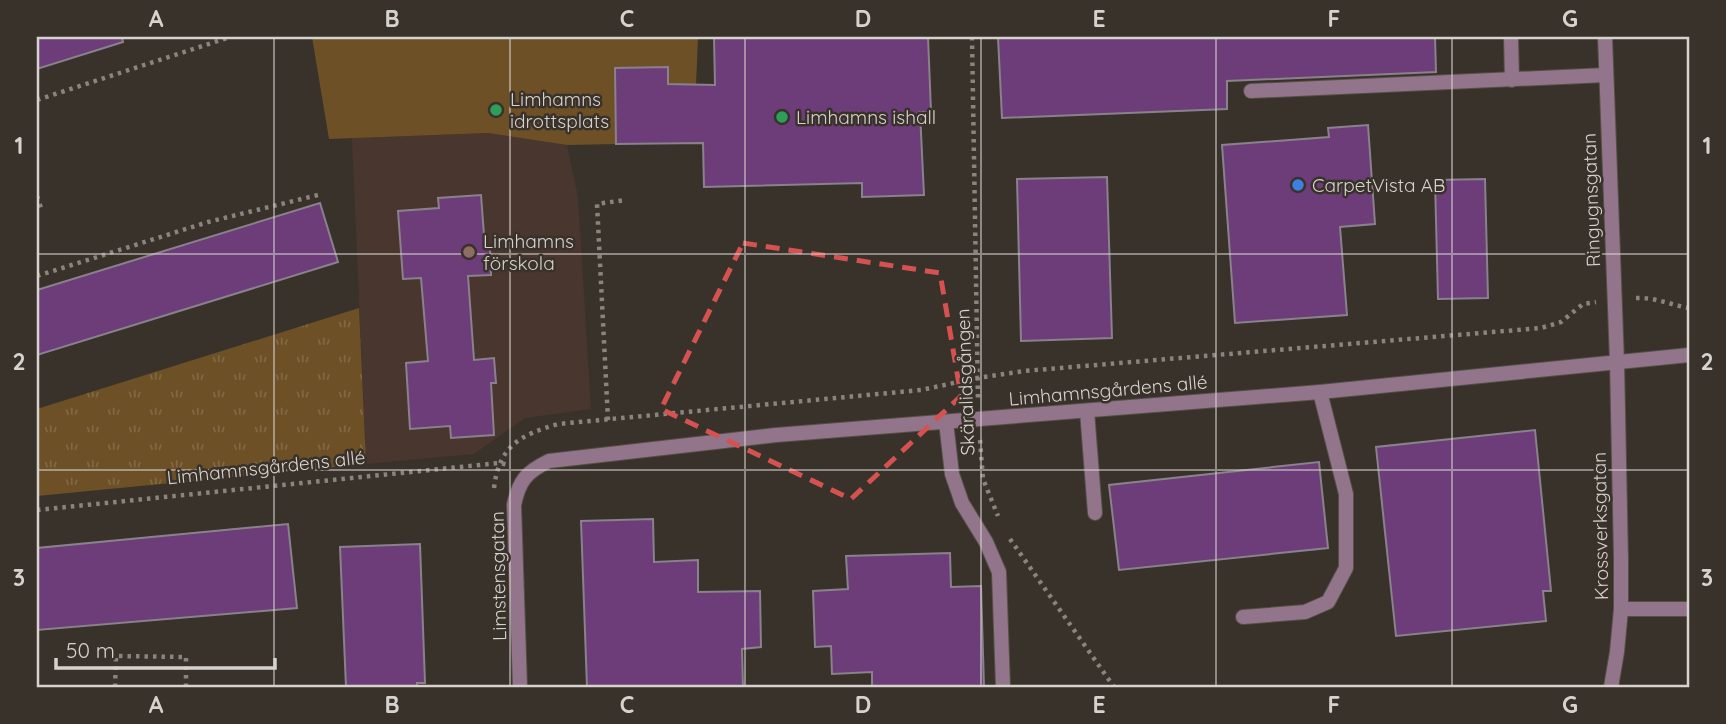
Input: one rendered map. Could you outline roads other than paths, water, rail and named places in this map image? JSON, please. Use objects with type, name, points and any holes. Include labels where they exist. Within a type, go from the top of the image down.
[{"type":"street","points":[[1511,37],[1512,80]]},
{"type":"street","name":"Ringugnsgatan","points":[[1605,37],[1617,362]]},
{"type":"street","points":[[1251,91],[1606,75]]},
{"type":"street","name":"Limhamnsgårdens allé","points":[[532,469],[548,461],[566,458],[776,435],[1321,393],[1689,355]]},
{"type":"street","name":"Krossverksgatan","points":[[1611,687],[1621,609],[1617,362]]},
{"type":"street","points":[[1243,617],[1305,612],[1328,602],[1346,568],[1346,494],[1321,393]]},
{"type":"street","points":[[1087,411],[1095,513]]},
{"type":"street","points":[[946,422],[952,474],[961,503],[985,542],[999,572],[1003,687]]},
{"type":"street","name":"Limstensgatan","points":[[520,687],[514,505],[518,487],[532,469]]},
{"type":"street","points":[[1621,609],[1689,609]]},
{"type":"place","name":"Limhamns idrottsplats","points":[[496,110]]},
{"type":"place","name":"Limhamns ishall","points":[[782,117]]},
{"type":"place","name":"CarpetVista AB","points":[[1298,185]]},
{"type":"place","name":"Limhamns förskola","points":[[469,252]]}]
